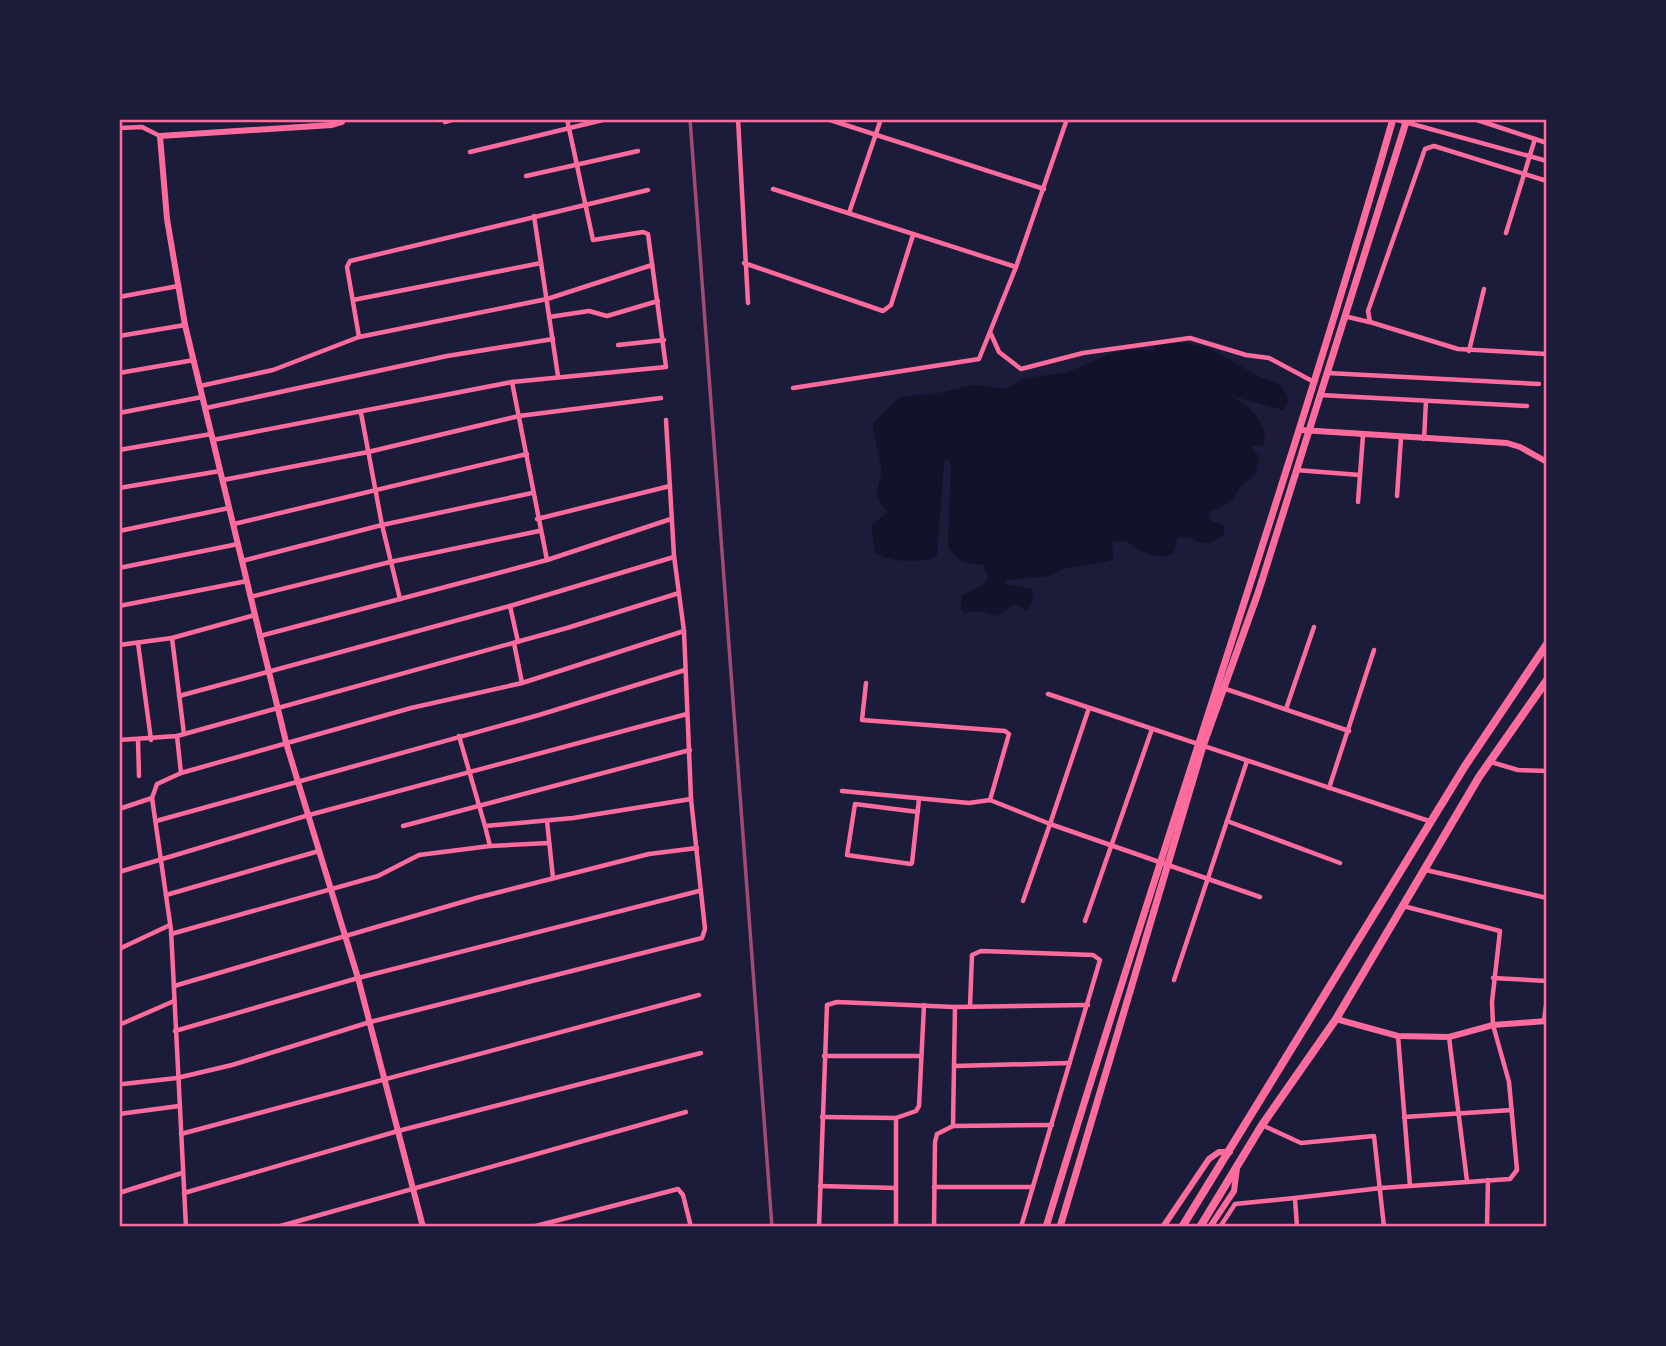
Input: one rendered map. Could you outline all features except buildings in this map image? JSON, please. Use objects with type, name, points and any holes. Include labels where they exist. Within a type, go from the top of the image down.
[{"type":"main road","points":[[1200,745],[1258,593],[1296,470],[1315,383],[1393,119]]},
{"type":"main road","points":[[1059,1227],[1200,745],[1319,395],[1408,121]]},
{"type":"main road","points":[[1351,258],[1362,263]]},
{"type":"main road","points":[[1182,1227],[1314,1016],[1492,722],[1547,644]]},
{"type":"main road","points":[[1200,1227],[1262,1125],[1336,1019],[1490,762],[1547,680]]},
{"type":"main road","points":[[1046,1227],[1164,863]]},
{"type":"main road","points":[[1073,1139],[1084,1142]]},
{"type":"street","points":[[119,128],[142,127],[160,136],[332,125],[342,122],[343,119]]},
{"type":"street","points":[[444,122],[455,119]]},
{"type":"street","points":[[119,450],[361,413],[512,382],[666,367],[647,233],[595,240],[584,204],[566,119]]},
{"type":"street","points":[[470,152],[607,119]]},
{"type":"street","points":[[738,119],[748,303]]},
{"type":"street","points":[[827,119],[1044,189]]},
{"type":"street","points":[[849,213],[881,119]]},
{"type":"street","points":[[793,388],[979,359],[1016,267],[1068,119]]},
{"type":"street","points":[[1393,119],[1547,161]]},
{"type":"street","points":[[1474,119],[1547,143]]},
{"type":"street","points":[[160,136],[167,219],[185,325],[250,597],[287,746],[358,978],[423,1227]]},
{"type":"street","points":[[1506,233],[1535,139]]},
{"type":"street","points":[[1370,322],[1368,311],[1425,149],[1434,146],[1547,181]]},
{"type":"street","points":[[526,176],[638,151]]},
{"type":"street","points":[[773,189],[1016,267]]},
{"type":"street","points":[[359,337],[347,267],[350,261],[648,190]]},
{"type":"street","points":[[534,216],[558,376]]},
{"type":"street","points":[[744,263],[883,311],[891,305],[913,235]]},
{"type":"street","points":[[352,300],[541,264]]},
{"type":"street","points":[[200,386],[284,366],[359,337],[547,299],[652,265]]},
{"type":"street","points":[[119,297],[179,286]]},
{"type":"street","points":[[1469,351],[1485,289]]},
{"type":"street","points":[[550,317],[589,311],[607,316],[658,301]]},
{"type":"street","points":[[1345,316],[1469,351],[1547,354]]},
{"type":"street","points":[[119,336],[185,325]]},
{"type":"street","points":[[990,334],[999,352],[1021,369],[1083,354],[1190,338],[1246,355],[1269,358],[1315,383]]},
{"type":"street","points":[[206,408],[447,356],[553,339]]},
{"type":"street","points":[[618,345],[664,340]]},
{"type":"street","points":[[119,373],[194,360]]},
{"type":"street","points":[[1326,373],[1539,384]]},
{"type":"street","points":[[512,382],[539,531],[547,560]]},
{"type":"street","points":[[1319,395],[1527,406]]},
{"type":"street","points":[[119,414],[203,397]]},
{"type":"street","points":[[223,480],[368,452],[519,416],[661,398]]},
{"type":"street","points":[[1424,439],[1426,401]]},
{"type":"street","points":[[361,413],[382,525],[400,598]]},
{"type":"street","points":[[123,1084],[177,1078],[370,1022],[700,939],[705,929],[691,799],[684,631],[674,556],[666,420]]},
{"type":"street","points":[[1305,431],[1507,443],[1547,461]]},
{"type":"street","points":[[1358,502],[1363,435]]},
{"type":"street","points":[[1397,496],[1401,438]]},
{"type":"street","points":[[234,524],[527,454]]},
{"type":"street","points":[[1296,470],[1360,475]]},
{"type":"street","points":[[119,488],[221,471]]},
{"type":"street","points":[[537,519],[670,486]]},
{"type":"street","points":[[242,561],[382,525],[532,493]]},
{"type":"street","points":[[119,531],[230,508]]},
{"type":"street","points":[[260,636],[547,560],[671,519]]},
{"type":"street","points":[[250,597],[390,562],[539,531]]},
{"type":"street","points":[[119,568],[239,543]]},
{"type":"street","points":[[179,696],[510,606],[674,556]]},
{"type":"street","points":[[119,606],[247,581]]},
{"type":"street","points":[[119,740],[151,740],[177,736],[516,642],[679,593]]},
{"type":"street","points":[[510,606],[522,683]]},
{"type":"street","points":[[119,645],[172,638],[255,615]]},
{"type":"street","points":[[1286,709],[1314,627]]},
{"type":"street","points":[[186,1227],[171,934],[152,797],[158,784],[181,773],[287,746],[411,708],[522,683],[684,631]]},
{"type":"street","points":[[172,638],[184,734]]},
{"type":"street","points":[[138,643],[151,740]]},
{"type":"street","points":[[1329,788],[1374,650]]},
{"type":"street","points":[[156,821],[685,670]]},
{"type":"street","points":[[866,683],[862,720],[1005,731],[1009,734],[990,800]]},
{"type":"street","points":[[1223,688],[1349,731]]},
{"type":"street","points":[[1048,694],[1433,822]]},
{"type":"street","points":[[1023,901],[1089,708]]},
{"type":"street","points":[[119,872],[309,815],[687,714]]},
{"type":"street","points":[[1085,921],[1152,729]]},
{"type":"street","points":[[177,736],[181,773]]},
{"type":"street","points":[[459,736],[490,846]]},
{"type":"street","points":[[138,740],[139,776]]},
{"type":"street","points":[[403,826],[690,750]]},
{"type":"street","points":[[1174,980],[1247,761]]},
{"type":"street","points":[[1490,762],[1518,770],[1547,771]]},
{"type":"street","points":[[842,791],[969,803],[990,800],[1110,846],[1260,897]]},
{"type":"street","points":[[119,809],[152,797]]},
{"type":"street","points":[[905,810],[907,797]]},
{"type":"street","points":[[485,826],[547,821],[691,799]]},
{"type":"street","points":[[918,812],[855,804],[847,855],[911,864],[918,812],[919,799]]},
{"type":"street","points":[[547,821],[553,878]]},
{"type":"street","points":[[1227,821],[1340,863]]},
{"type":"street","points":[[171,934],[378,876],[419,855],[490,846],[549,843]]},
{"type":"street","points":[[173,986],[343,934],[553,878],[649,854],[697,848]]},
{"type":"street","points":[[166,895],[319,851]]},
{"type":"street","points":[[1425,870],[1547,897]]},
{"type":"street","points":[[175,1031],[358,978],[699,891]]},
{"type":"street","points":[[1220,1227],[1235,1204],[1381,1188],[1510,1179],[1517,1170],[1512,1110],[1493,1026],[1493,978],[1501,935],[1497,928],[1402,906]]},
{"type":"street","points":[[119,949],[170,925]]},
{"type":"street","points":[[970,1006],[972,955],[981,951],[1093,955],[1100,960],[1021,1227]]},
{"type":"street","points":[[1493,978],[1547,981]]},
{"type":"street","points":[[181,1134],[699,995]]},
{"type":"street","points":[[1336,1019],[1398,1036],[1449,1037],[1493,1026],[1545,1021],[1547,998]]},
{"type":"street","points":[[119,1025],[174,1001]]},
{"type":"street","points":[[819,1227],[827,1005],[837,1002],[955,1007],[1088,1005]]},
{"type":"street","points":[[822,1117],[896,1118],[916,1111],[919,1105],[924,1005]]},
{"type":"street","points":[[953,1126],[955,1007]]},
{"type":"street","points":[[1398,1036],[1410,1186]]},
{"type":"street","points":[[1449,1037],[1467,1181]]},
{"type":"street","points":[[184,1193],[398,1131],[701,1053]]},
{"type":"street","points":[[824,1056],[922,1056]]},
{"type":"street","points":[[954,1066],[1070,1063]]},
{"type":"street","points":[[119,1114],[179,1106]]},
{"type":"street","points":[[1404,1117],[1512,1110]]},
{"type":"street","points":[[277,1227],[686,1112]]},
{"type":"street","points":[[896,1118],[896,1227]]},
{"type":"street","points":[[934,1227],[937,1134],[953,1126],[1052,1125]]},
{"type":"street","points":[[1262,1125],[1301,1143],[1374,1136],[1384,1227]]},
{"type":"street","points":[[1163,1227],[1209,1159],[1219,1153],[1230,1152]]},
{"type":"street","points":[[1210,1227],[1234,1191],[1235,1171]]},
{"type":"street","points":[[119,1193],[182,1173]]},
{"type":"street","points":[[1487,1227],[1488,1181]]},
{"type":"street","points":[[820,1186],[896,1188]]},
{"type":"street","points":[[934,1187],[1033,1187]]},
{"type":"street","points":[[532,1227],[678,1189],[682,1191],[691,1227]]},
{"type":"street","points":[[1295,1198],[1297,1227]]},
{"type":"shaded area","points":[[1167,340],[1207,347],[1258,376],[1281,385],[1287,395],[1288,404],[1283,410],[1228,395],[1242,403],[1258,418],[1265,441],[1263,445],[1251,446],[1259,457],[1255,475],[1240,487],[1231,502],[1209,512],[1211,521],[1225,525],[1224,534],[1206,543],[1181,537],[1177,539],[1174,553],[1168,556],[1142,552],[1126,540],[1112,542],[1113,559],[1110,561],[1063,569],[1050,576],[1007,580],[1006,584],[1033,589],[1032,603],[1027,610],[1014,604],[997,616],[980,611],[964,613],[961,610],[961,596],[983,585],[988,579],[984,565],[962,562],[948,548],[951,464],[948,459],[944,463],[937,555],[924,560],[906,561],[888,558],[875,552],[871,525],[888,512],[878,499],[881,470],[873,423],[899,397],[934,394],[974,385],[1006,389],[1022,379],[1067,372],[1116,352],[1139,349],[1153,352],[1155,346]]},
{"type":"railway","points":[[690,119],[772,1227]]}]
